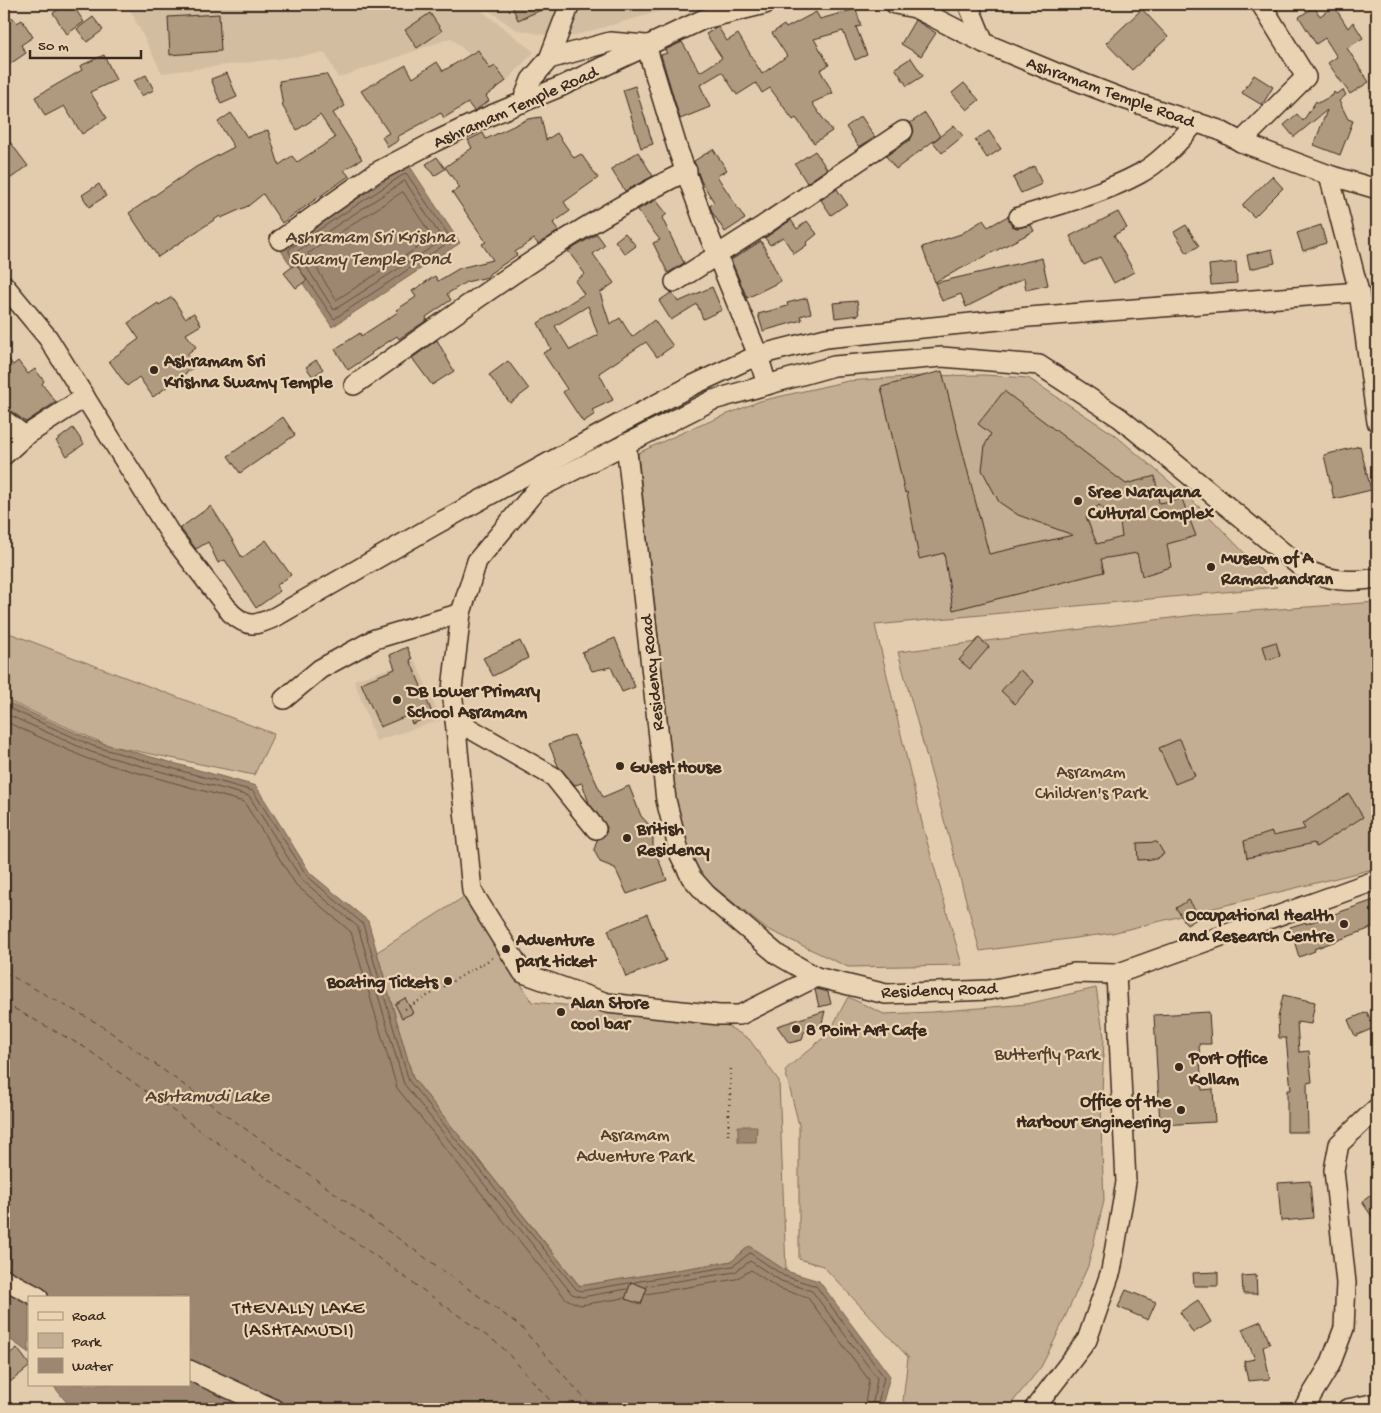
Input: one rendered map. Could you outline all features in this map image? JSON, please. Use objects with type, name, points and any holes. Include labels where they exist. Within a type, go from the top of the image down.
[{"type":"street","points":[[556,57],[570,4]]},
{"type":"street","name":"Ashramam Temple Road","points":[[280,240],[376,173],[458,131],[580,78],[704,19],[765,4]]},
{"type":"street","name":"Ashramam Temple Road","points":[[895,4],[914,8],[984,43],[1124,99],[1219,130],[1241,142],[1329,175],[1377,189]]},
{"type":"street","points":[[968,4],[984,43]]},
{"type":"street","points":[[1241,142],[1306,77],[1261,4]]},
{"type":"street","points":[[522,103],[531,80],[556,57],[610,42],[646,45],[706,228],[758,355],[767,385]]},
{"type":"street","points":[[556,57],[580,78]]},
{"type":"street","points":[[1020,217],[1097,193],[1141,173],[1180,141],[1196,122]]},
{"type":"street","points":[[675,282],[903,131]]},
{"type":"street","points":[[354,385],[524,267],[612,210],[687,171]]},
{"type":"street","points":[[1329,175],[1359,292],[1377,422]]},
{"type":"street","points":[[4,285],[48,338],[172,535],[231,613],[242,623],[251,625],[275,617],[435,525],[690,386],[758,355],[826,338],[1020,318],[1359,292]]},
{"type":"street","points":[[816,977],[740,1014],[719,1015],[607,1003],[524,973],[472,890],[452,689],[461,613],[476,561],[537,489],[713,400],[834,366],[942,357],[1039,365],[1120,418],[1302,568],[1322,577],[1350,582],[1377,578]]},
{"type":"street","points":[[4,455],[25,436],[85,397]]},
{"type":"street","points":[[4,420],[25,436]]},
{"type":"street","name":"Residency Road","points":[[626,443],[666,800],[680,855],[691,877],[707,895],[778,955],[816,977],[886,994],[989,990],[1074,973],[1116,974],[1377,880]]},
{"type":"street","points":[[284,699],[320,669],[374,639],[461,613]]},
{"type":"street","points":[[456,720],[554,777],[596,829]]},
{"type":"street","points":[[1034,1409],[1087,1340],[1111,1270],[1126,1182],[1116,974]]},
{"type":"street","points":[[1303,1409],[1330,1365],[1344,1328],[1346,1283],[1334,1170],[1340,1144],[1377,1108]]},
{"type":"street","points":[[4,1279],[36,1296]]},
{"type":"street","points":[[190,1370],[274,1409]]},
{"type":"street","points":[[1347,1409],[1377,1403]]},
{"type":"path","points":[[405,1009],[508,948]]},
{"type":"path","points":[[728,1135],[731,1067]]},
{"type":"shaded area","points":[[127,4],[473,4],[534,52],[503,85],[451,38],[338,78],[325,53],[162,73]]},
{"type":"shaded area","points":[[480,4],[686,4],[562,39],[515,29]]},
{"type":"shaded area","name":"DB Lower Primary School Asramam","points":[[415,660],[441,720],[376,741],[354,680]]},
{"type":"green space","points":[[984,375],[1028,378],[1115,435],[1205,512],[1277,587],[875,625],[924,831],[962,965],[848,967],[765,928],[683,862],[638,453],[760,401],[848,381],[921,376]]},
{"type":"green space","name":"Asramam Children's Park","points":[[1377,602],[1377,868],[1112,933],[980,951],[898,652],[1195,615]]},
{"type":"green space","points":[[4,631],[274,734],[254,775],[107,745],[4,699]]},
{"type":"green space","name":"Asramam Adventure Park","points":[[467,895],[532,1002],[716,1019],[749,1039],[779,1081],[786,1271],[749,1246],[732,1261],[580,1286],[413,1078],[377,952]]},
{"type":"green space","name":"Butterfly Park","points":[[1096,988],[1104,1037],[1101,1125],[1104,1201],[1088,1266],[1041,1367],[1007,1409],[908,1409],[903,1401],[908,1357],[823,1266],[799,1259],[799,1125],[785,1070],[829,1033],[848,997],[884,1014],[1027,1004]]},
{"type":"water","name":"Ashramam Sri Krishna Swamy Temple Pond","points":[[409,165],[460,243],[332,327],[280,249]]},
{"type":"water","name":"Ashtamudi Lake","points":[[4,701],[94,741],[256,786],[310,873],[368,921],[413,1078],[579,1286],[732,1261],[749,1246],[786,1271],[819,1281],[890,1376],[882,1406],[884,1409],[72,1409],[54,1386],[190,1386],[190,1296],[28,1296],[28,1352],[4,1335]]},
{"type":"water","points":[[738,1126],[757,1126],[756,1142],[738,1142]]},
{"type":"building","points":[[67,4],[72,4],[84,22],[67,34],[53,13]]},
{"type":"building","points":[[511,4],[555,4],[518,20]]},
{"type":"building","points":[[1334,6],[1348,28],[1353,22],[1363,38],[1347,48],[1369,82],[1350,94],[1328,63],[1337,57],[1325,38],[1316,44],[1299,17],[1314,7],[1320,16]]},
{"type":"building","points":[[856,9],[861,26],[856,27],[867,55],[855,60],[843,31],[814,39],[829,65],[820,70],[833,93],[812,103],[832,131],[814,143],[796,118],[793,120],[770,88],[762,93],[756,83],[737,95],[722,72],[700,85],[710,107],[680,119],[661,55],[667,53],[665,50],[682,42],[700,72],[722,58],[706,34],[718,27],[727,41],[738,34],[762,74],[787,56],[772,33],[784,25],[786,28],[816,12],[820,19]]},
{"type":"building","points":[[1142,9],[1168,37],[1132,70],[1106,43]]},
{"type":"building","points":[[430,13],[442,31],[417,48],[405,30]]},
{"type":"building","points":[[219,14],[221,51],[170,55],[168,17]]},
{"type":"building","points":[[12,17],[17,23],[22,20],[33,37],[21,45],[26,53],[4,68],[4,23]]},
{"type":"building","points":[[93,17],[103,30],[87,42],[77,29]]},
{"type":"building","points":[[915,20],[936,33],[921,56],[901,44]]},
{"type":"building","points":[[478,50],[490,69],[495,66],[506,81],[486,96],[489,101],[474,111],[468,103],[444,118],[441,113],[397,137],[399,140],[388,147],[382,137],[389,133],[361,91],[406,65],[413,78],[437,62],[443,71]]},
{"type":"building","points":[[104,55],[116,80],[90,92],[107,118],[82,134],[64,106],[45,116],[35,97],[82,70],[80,66]]},
{"type":"building","points":[[911,58],[923,76],[907,86],[895,68]]},
{"type":"building","points":[[227,73],[237,97],[221,104],[211,79]]},
{"type":"building","points":[[326,74],[345,106],[333,113],[362,159],[344,170],[349,176],[282,223],[263,194],[248,206],[221,218],[220,216],[158,257],[129,213],[196,167],[234,147],[218,122],[231,113],[247,137],[268,130],[279,165],[292,156],[297,162],[335,138],[320,115],[297,130],[283,107],[279,81]]},
{"type":"building","points":[[146,75],[154,90],[141,96],[134,81]]},
{"type":"building","points":[[1254,75],[1273,87],[1262,105],[1242,93]]},
{"type":"building","points":[[964,83],[979,100],[967,110],[952,93]]},
{"type":"building","points":[[635,86],[653,144],[641,148],[623,90]]},
{"type":"building","points":[[1343,90],[1346,95],[1339,101],[1348,119],[1353,121],[1340,155],[1314,145],[1327,110],[1294,137],[1284,125],[1297,114],[1303,121],[1316,101],[1318,103],[1333,95],[1334,92],[1336,94]]},
{"type":"building","points":[[925,113],[940,136],[896,169],[886,156],[910,140],[914,131],[910,123]]},
{"type":"building","points":[[861,116],[875,137],[859,147],[846,127]]},
{"type":"building","points":[[541,117],[546,140],[557,133],[574,158],[581,154],[598,178],[564,202],[570,211],[553,223],[559,231],[538,244],[534,239],[515,252],[517,255],[489,274],[488,277],[466,282],[447,294],[451,300],[426,317],[427,320],[399,339],[397,336],[348,370],[335,349],[360,333],[361,336],[398,312],[396,310],[416,297],[412,291],[435,276],[438,281],[460,268],[493,260],[482,244],[486,242],[452,192],[460,188],[445,167],[472,148],[468,140],[483,133],[486,139],[528,119]]},
{"type":"building","points":[[954,125],[963,136],[942,153],[933,142]]},
{"type":"building","points":[[989,131],[1001,149],[987,158],[975,140]]},
{"type":"building","points":[[4,134],[28,166],[4,183]]},
{"type":"building","points":[[713,149],[727,170],[717,176],[745,219],[725,232],[712,212],[710,206],[714,202],[701,181],[694,161]]},
{"type":"building","points":[[815,151],[827,169],[807,183],[795,164]]},
{"type":"building","points":[[638,152],[653,176],[625,191],[611,169]]},
{"type":"building","points":[[437,157],[445,169],[434,176],[426,164]]},
{"type":"building","points":[[1034,166],[1042,184],[1021,193],[1013,178]]},
{"type":"building","points":[[1272,176],[1283,188],[1254,217],[1242,205]]},
{"type":"building","points":[[99,184],[106,196],[89,207],[82,195]]},
{"type":"building","points":[[837,189],[847,204],[831,215],[821,200]]},
{"type":"building","points":[[656,200],[667,214],[662,218],[684,263],[668,273],[653,243],[660,240],[637,210]]},
{"type":"building","points":[[1118,212],[1127,228],[1114,235],[1134,272],[1114,283],[1100,257],[1084,265],[1070,236]]},
{"type":"building","points":[[1008,216],[1012,226],[1017,228],[1031,225],[1034,231],[935,282],[922,247],[961,234],[983,220],[988,227]]},
{"type":"building","points":[[791,220],[797,229],[807,221],[817,234],[806,243],[807,245],[794,254],[783,237],[770,245],[765,238]]},
{"type":"building","points":[[1186,225],[1199,246],[1187,253],[1174,232]]},
{"type":"building","points":[[1321,225],[1326,243],[1303,251],[1297,233]]},
{"type":"building","points":[[625,233],[636,246],[625,254],[615,241]]},
{"type":"building","points":[[597,234],[605,245],[593,254],[614,283],[600,293],[610,324],[620,318],[632,337],[654,320],[673,346],[657,357],[646,342],[599,373],[613,400],[592,410],[595,414],[583,422],[563,392],[567,389],[543,353],[551,349],[538,323],[584,294],[575,281],[585,274],[568,251]],"holes":[[[588,306],[598,335],[570,350],[555,326]]]},
{"type":"building","points":[[761,241],[781,281],[747,298],[731,260]]},
{"type":"building","points":[[1272,249],[1275,263],[1250,269],[1247,255]]},
{"type":"building","points":[[1042,258],[1048,285],[1026,290],[1024,278],[966,307],[961,294],[942,301],[935,283]]},
{"type":"building","points":[[1236,262],[1237,283],[1211,285],[1209,265]]},
{"type":"building","points":[[296,264],[307,280],[296,288],[284,273]]},
{"type":"building","points":[[712,287],[722,310],[703,319],[697,304],[671,320],[659,301],[672,292],[678,302]]},
{"type":"building","points":[[172,297],[185,318],[194,313],[201,325],[186,334],[196,347],[187,354],[196,366],[153,397],[139,377],[127,386],[109,361],[139,339],[128,323],[158,303],[159,305]]},
{"type":"building","points":[[807,298],[811,313],[800,316],[802,320],[763,331],[758,314],[788,306],[787,303]]},
{"type":"building","points":[[857,301],[859,315],[835,318],[833,303]]},
{"type":"building","points":[[437,340],[454,371],[432,385],[412,358]]},
{"type":"building","points":[[4,353],[13,365],[18,361],[28,374],[35,369],[44,381],[42,384],[56,402],[26,422],[11,411],[4,409]]},
{"type":"building","points":[[316,360],[323,369],[313,377],[306,367]]},
{"type":"building","points":[[508,361],[529,389],[510,403],[489,375]]},
{"type":"building","name":"Sree Narayana Cultural Complex","points":[[942,371],[989,554],[1073,535],[1018,515],[999,502],[982,470],[985,445],[991,434],[978,424],[1004,391],[1126,484],[1155,476],[1159,503],[1182,499],[1196,536],[1167,544],[1171,567],[1142,576],[1137,553],[1101,559],[1104,572],[953,610],[944,553],[919,559],[907,492],[905,493],[881,387]],"holes":[[[1099,505],[1120,522],[1122,537],[1097,544],[1086,517]]]},
{"type":"building","points":[[283,417],[295,435],[240,473],[228,456]]},
{"type":"building","points":[[73,428],[84,444],[67,456],[56,441]]},
{"type":"building","points":[[1360,446],[1371,490],[1334,499],[1324,455]]},
{"type":"building","points":[[211,506],[242,558],[266,540],[291,575],[276,586],[280,591],[256,608],[225,560],[218,563],[208,542],[196,549],[180,528]]},
{"type":"building","points":[[615,638],[635,687],[622,692],[611,667],[592,671],[582,652]]},
{"type":"building","points":[[979,638],[989,647],[970,669],[959,660]]},
{"type":"building","points":[[520,641],[528,658],[493,676],[483,658]]},
{"type":"building","points":[[1276,642],[1280,656],[1267,660],[1263,646]]},
{"type":"building","name":"DB Lower Primary School Asramam","points":[[407,647],[412,659],[410,660],[433,715],[412,724],[409,715],[380,727],[361,683],[395,669],[390,655]]},
{"type":"building","points":[[1020,670],[1034,682],[1015,704],[1001,691]]},
{"type":"building","name":"British Residency","points":[[574,735],[603,797],[629,786],[641,816],[653,829],[653,847],[667,880],[627,894],[615,868],[600,862],[594,850],[597,840],[606,833],[607,827],[589,803],[582,783],[575,785],[558,766],[549,744]]},
{"type":"building","points":[[1180,739],[1195,776],[1175,784],[1159,748]]},
{"type":"building","points":[[1349,794],[1363,817],[1316,847],[1314,843],[1247,858],[1244,841],[1272,832],[1273,836],[1305,829],[1302,824]]},
{"type":"building","points":[[1157,842],[1164,854],[1156,859],[1138,860],[1137,843]]},
{"type":"building","name":"Occupational Health and Research Centre","points":[[1377,899],[1377,926],[1314,949],[1315,951],[1299,957],[1290,927],[1306,922],[1306,924]]},
{"type":"building","points":[[1189,900],[1200,917],[1187,925],[1176,908]]},
{"type":"building","points":[[647,914],[666,961],[626,977],[608,930]]},
{"type":"building","points":[[815,990],[828,992],[831,1004],[819,1007]]},
{"type":"building","points":[[1283,995],[1315,1002],[1311,1024],[1297,1022],[1299,1052],[1309,1051],[1312,1082],[1307,1083],[1308,1132],[1287,1132],[1287,1090],[1291,1090],[1286,1038],[1279,1038],[1278,1018]]},
{"type":"building","points":[[405,998],[413,1013],[402,1018],[395,1004]]},
{"type":"building","name":"8 Point Art Cafe","points":[[825,1011],[821,1027],[804,1032],[802,1040],[789,1043],[777,1026]]},
{"type":"building","name":"Port Office Kollam","points":[[1209,1012],[1211,1044],[1199,1044],[1202,1090],[1213,1089],[1215,1122],[1160,1125],[1154,1015]]},
{"type":"building","points":[[1367,1012],[1374,1028],[1355,1036],[1348,1020]]},
{"type":"building","points":[[1310,1181],[1313,1218],[1281,1221],[1278,1183]]},
{"type":"building","points":[[1377,1190],[1377,1224],[1362,1202]]},
{"type":"building","points":[[1218,1272],[1218,1286],[1194,1286],[1193,1273]]},
{"type":"building","points":[[1256,1275],[1257,1294],[1243,1294],[1242,1276]]},
{"type":"building","points":[[631,1282],[647,1288],[641,1304],[625,1299]]},
{"type":"building","points":[[1126,1290],[1156,1302],[1148,1320],[1118,1307]]},
{"type":"building","points":[[1198,1300],[1211,1322],[1193,1333],[1180,1312]]},
{"type":"building","points":[[1261,1321],[1270,1344],[1263,1347],[1270,1379],[1248,1381],[1244,1361],[1255,1359],[1242,1329]]},
{"type":"building","points":[[17,1348],[28,1363],[28,1368],[10,1382],[4,1375],[4,1358]]},
{"type":"ferry route","points":[[4,972],[99,1024],[519,1325],[594,1409]]},
{"type":"ferry route","points":[[4,1003],[84,1047],[501,1346],[558,1409]]},
{"type":"place","name":"Ashramam Sri Krishna Swamy Temple","points":[[154,370]]},
{"type":"place","name":"Sree Narayana Cultural Complex","points":[[1078,501]]},
{"type":"place","name":"Museum of A Ramachandran","points":[[1211,567]]},
{"type":"place","name":"DB Lower Primary School Asramam","points":[[397,700]]},
{"type":"place","name":"Guest House","points":[[620,766]]},
{"type":"place","name":"British Residency","points":[[627,838]]},
{"type":"place","name":"Occupational Health and Research Centre","points":[[1344,924]]},
{"type":"place","name":"Adventure park ticket","points":[[506,949]]},
{"type":"place","name":"Boating Tickets","points":[[448,981]]},
{"type":"place","name":"Alan Store cool bar","points":[[561,1012]]},
{"type":"place","name":"8 Point Art Cafe","points":[[796,1029]]},
{"type":"place","name":"Port Office Kollam","points":[[1179,1067]]},
{"type":"place","name":"Office of the Harbour Engineering","points":[[1181,1110]]},
{"type":"district","name":"THEVALLY LAKE (ASHTAMUDI)","points":[[299,1317]]}]
